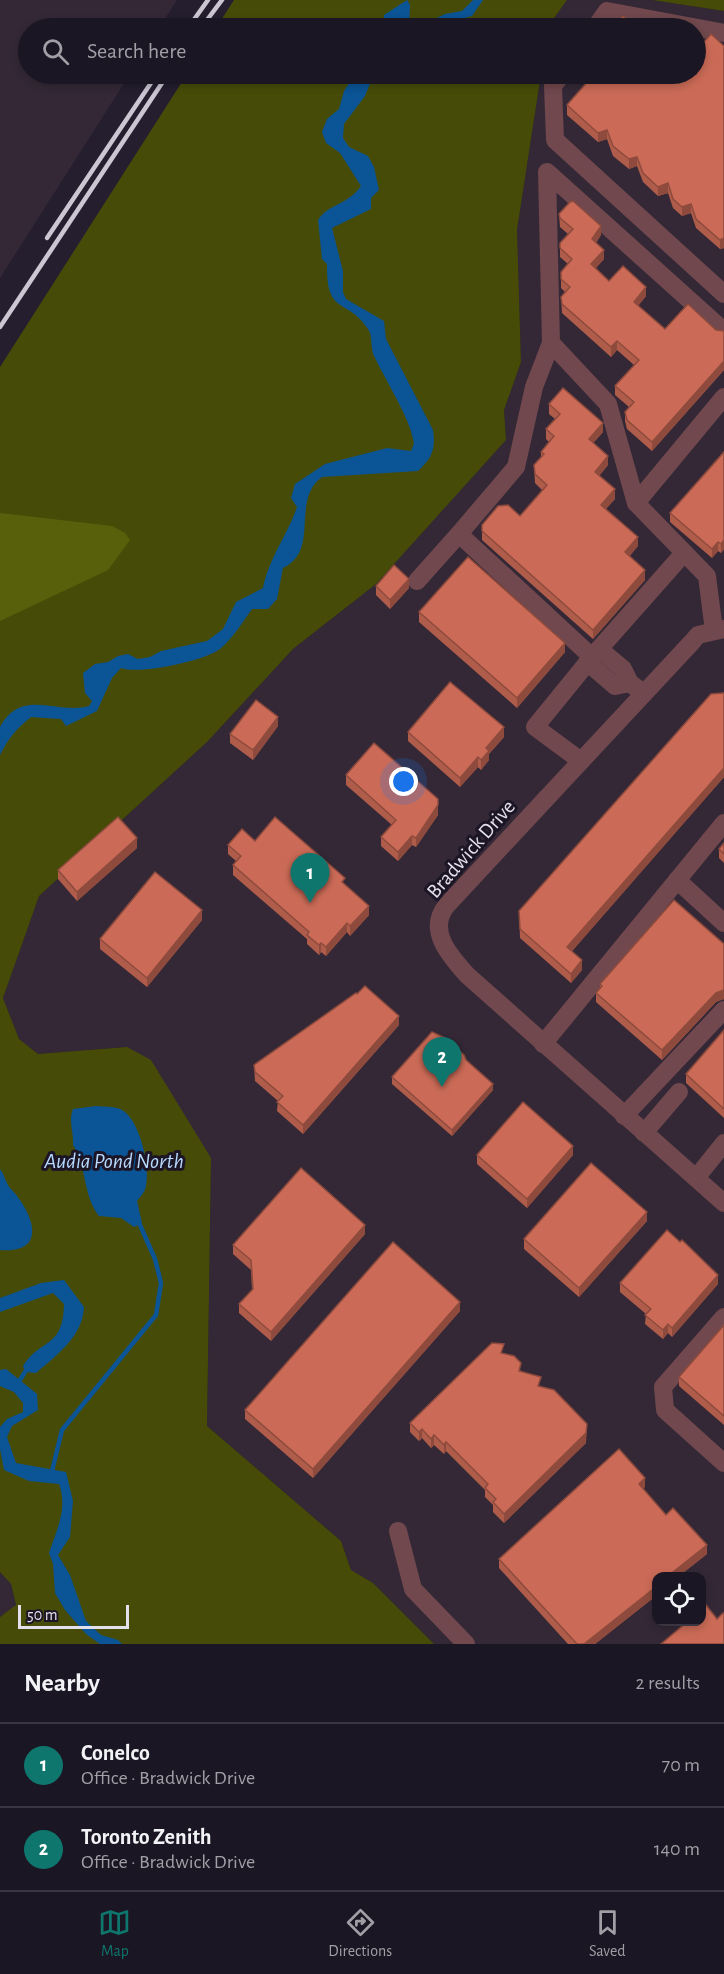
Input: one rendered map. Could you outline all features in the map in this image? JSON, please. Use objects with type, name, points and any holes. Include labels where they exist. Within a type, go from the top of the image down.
[{"type":"street","points":[[602,18],[607,11],[644,18]]},
{"type":"street","points":[[706,30],[724,33]]},
{"type":"street","points":[[554,84],[555,140],[724,294]]},
{"type":"street","points":[[417,581],[516,467],[534,387],[551,343],[547,172],[724,331]]},
{"type":"street","points":[[551,343],[608,404],[636,503],[684,553],[715,575],[719,630]]},
{"type":"street","points":[[636,503],[724,397]]},
{"type":"street","points":[[459,534],[593,656],[623,669],[637,688]]},
{"type":"street","points":[[581,761],[535,727],[593,656],[684,553]]},
{"type":"street","name":"Bradwick Drive","points":[[719,630],[698,635],[637,688],[581,761],[447,905],[438,923],[443,948],[498,1005],[696,1178],[722,1196]]},
{"type":"street","points":[[543,1044],[724,823]]},
{"type":"street","points":[[677,880],[724,923]]},
{"type":"street","points":[[624,1116],[724,1010]]},
{"type":"street","points":[[644,1133],[679,1092]]},
{"type":"street","points":[[696,1178],[724,1143]]},
{"type":"street","points":[[724,1317],[663,1387],[665,1410],[724,1463]]},
{"type":"street","points":[[398,1531],[413,1589],[466,1644]]},
{"type":"shaded area","points":[[0,0],[177,0],[165,18],[18,18],[18,84],[124,84],[0,278]]},
{"type":"shaded area","points":[[567,0],[652,0],[724,11],[724,1644],[434,1644],[373,1583],[351,1570],[341,1541],[207,1426],[211,1158],[127,1047],[38,1054],[19,1039],[3,998],[39,896],[207,742],[293,649],[376,584],[506,440],[504,410],[521,362],[517,230],[539,84],[706,84],[706,18],[554,18]]},
{"type":"shaded area","points":[[0,1572],[11,1584],[16,1606],[0,1617]]},
{"type":"green space","points":[[234,0],[567,0],[554,18],[222,18]]},
{"type":"green space","points":[[652,0],[724,0],[724,11]]},
{"type":"green space","points":[[181,84],[539,84],[517,230],[521,362],[504,410],[506,440],[376,584],[293,649],[207,742],[39,896],[3,998],[19,1039],[38,1054],[127,1047],[151,1060],[211,1158],[207,1426],[341,1541],[351,1570],[373,1583],[434,1644],[0,1644],[0,1617],[16,1605],[11,1584],[0,1572],[0,367]]},
{"type":"green space","points":[[0,513],[112,526],[125,533],[130,540],[108,570],[0,621]]},
{"type":"water","points":[[407,0],[410,5],[409,18],[384,18],[384,15]]},
{"type":"water","points":[[473,0],[483,0],[472,16],[437,18],[445,14],[462,11]]},
{"type":"water","points":[[349,84],[370,84],[365,96],[344,124],[343,138],[349,147],[368,156],[374,167],[379,190],[371,198],[371,209],[332,228],[343,271],[343,292],[346,299],[384,321],[386,339],[433,430],[434,443],[430,457],[418,471],[322,477],[313,487],[308,498],[301,549],[294,560],[283,568],[277,599],[268,609],[252,609],[229,640],[212,654],[156,668],[130,670],[121,668],[112,678],[97,711],[66,726],[61,719],[31,717],[13,734],[0,755],[0,727],[9,715],[19,708],[29,705],[77,708],[89,706],[92,701],[85,693],[83,673],[95,664],[108,662],[118,656],[128,654],[138,659],[150,657],[161,651],[207,641],[223,629],[236,602],[263,588],[269,567],[297,507],[291,498],[295,484],[325,464],[387,448],[411,451],[414,443],[411,431],[399,402],[374,356],[370,332],[360,319],[334,299],[330,292],[327,264],[322,259],[318,220],[327,211],[350,197],[361,186],[340,153],[326,143],[322,132],[327,119],[339,109]]},
{"type":"water","name":"Audia Pond North","points":[[96,1106],[117,1108],[127,1114],[139,1133],[143,1145],[147,1181],[145,1190],[137,1201],[142,1223],[134,1227],[121,1218],[99,1216],[90,1200],[81,1163],[73,1145],[71,1118],[73,1109]]},
{"type":"water","points":[[0,1169],[8,1185],[26,1210],[32,1230],[31,1239],[26,1246],[15,1250],[0,1250]]},
{"type":"water","points":[[64,1280],[84,1307],[79,1327],[68,1344],[36,1373],[25,1372],[23,1366],[30,1357],[56,1336],[63,1318],[64,1304],[53,1293],[0,1312],[0,1298],[41,1283]]},
{"type":"water","points":[[6,1369],[37,1394],[38,1410],[12,1426],[7,1437],[16,1463],[66,1472],[73,1501],[70,1537],[58,1555],[70,1575],[86,1621],[101,1635],[118,1640],[122,1644],[100,1644],[86,1634],[65,1610],[55,1593],[53,1564],[49,1553],[62,1510],[61,1493],[59,1484],[29,1481],[4,1470],[0,1449],[0,1427],[7,1419],[23,1412],[23,1403],[14,1392],[0,1386],[0,1370]]},
{"type":"building","points":[[711,34],[724,46],[724,238],[720,240],[696,219],[691,204],[682,207],[673,199],[668,183],[658,187],[643,173],[637,157],[629,159],[613,146],[607,130],[598,133],[567,105],[585,84],[706,84],[706,40]]},
{"type":"building","points":[[573,201],[601,226],[592,239],[604,250],[591,264],[609,281],[623,266],[646,287],[634,302],[665,329],[688,304],[716,330],[724,331],[724,361],[652,442],[627,420],[625,412],[634,402],[615,386],[639,360],[617,341],[611,347],[562,304],[561,297],[570,287],[561,279],[561,272],[572,259],[560,248],[560,243],[573,229],[560,218],[559,214]]},
{"type":"building","points":[[563,388],[603,423],[589,439],[608,456],[595,472],[615,489],[601,505],[638,537],[625,552],[645,570],[593,630],[482,531],[482,525],[498,506],[508,505],[520,516],[547,485],[535,474],[534,465],[544,454],[541,452],[554,436],[546,429],[560,414],[549,404]]},
{"type":"building","points":[[724,452],[724,540],[721,544],[718,542],[712,549],[670,513]]},
{"type":"building","points":[[468,557],[565,643],[517,698],[419,612]]},
{"type":"building","points":[[394,565],[409,579],[390,600],[376,586]]},
{"type":"building","points":[[450,682],[504,727],[486,748],[489,751],[481,760],[478,757],[460,778],[408,732]]},
{"type":"building","points":[[724,693],[724,768],[567,947],[582,960],[571,974],[520,929],[519,911],[711,694]]},
{"type":"building","points":[[256,700],[278,717],[253,750],[230,734]]},
{"type":"building","points":[[374,743],[438,799],[438,805],[416,838],[412,836],[398,852],[381,837],[396,820],[346,775]]},
{"type":"building","points":[[118,817],[137,838],[77,892],[58,870]]},
{"type":"building","points":[[275,817],[345,878],[342,882],[369,906],[350,926],[347,923],[326,947],[321,943],[319,945],[307,935],[309,932],[233,865],[241,856],[228,845],[242,829],[255,841]]},
{"type":"building","points":[[724,843],[724,854],[719,849]]},
{"type":"building","points":[[155,872],[202,910],[147,978],[100,939]]},
{"type":"building","points":[[674,900],[724,944],[724,990],[716,993],[662,1050],[596,993],[602,986],[600,984]]},
{"type":"building","points":[[365,986],[399,1016],[303,1125],[277,1102],[283,1096],[255,1072],[254,1065],[357,994]]},
{"type":"building","points":[[724,1030],[724,1109],[686,1074]]},
{"type":"building","points":[[432,1032],[445,1038],[493,1084],[452,1130],[392,1077]]},
{"type":"building","points":[[523,1102],[573,1146],[527,1199],[477,1155]]},
{"type":"building","points":[[591,1163],[647,1212],[579,1288],[524,1239]]},
{"type":"building","points":[[301,1168],[365,1225],[271,1332],[239,1304],[253,1289],[251,1260],[233,1245]]},
{"type":"building","points":[[667,1230],[680,1242],[682,1240],[718,1275],[672,1328],[668,1324],[663,1330],[645,1315],[651,1309],[620,1283]]},
{"type":"building","points":[[393,1242],[460,1302],[313,1469],[245,1410]]},
{"type":"building","points":[[724,1325],[724,1416],[679,1377]]},
{"type":"building","points":[[492,1343],[504,1344],[501,1353],[514,1356],[521,1363],[519,1371],[541,1377],[538,1386],[554,1390],[587,1424],[586,1433],[504,1514],[493,1502],[496,1499],[485,1488],[488,1484],[446,1442],[444,1445],[434,1435],[431,1439],[422,1429],[419,1432],[410,1423]]},
{"type":"building","points":[[619,1449],[645,1478],[639,1484],[666,1515],[673,1508],[707,1545],[673,1572],[652,1572],[652,1590],[584,1644],[577,1644],[499,1559]]},
{"type":"building","points":[[706,1605],[717,1619],[723,1613],[724,1615],[724,1644],[661,1644],[682,1626],[706,1626]]},
{"type":"waterway","points":[[52,1471],[62,1430],[156,1315],[161,1283],[155,1259],[140,1225]]},
{"type":"waterway","points":[[18,1383],[25,1372]]},
{"type":"railway","points":[[195,18],[208,0]]},
{"type":"railway","points":[[208,18],[222,0]]},
{"type":"railway","points":[[47,238],[150,84]]},
{"type":"railway","points":[[0,327],[161,84]]},
{"type":"place","name":"Conelco","points":[[310,903]]},
{"type":"place","name":"Toronto Zenith","points":[[442,1087]]}]
